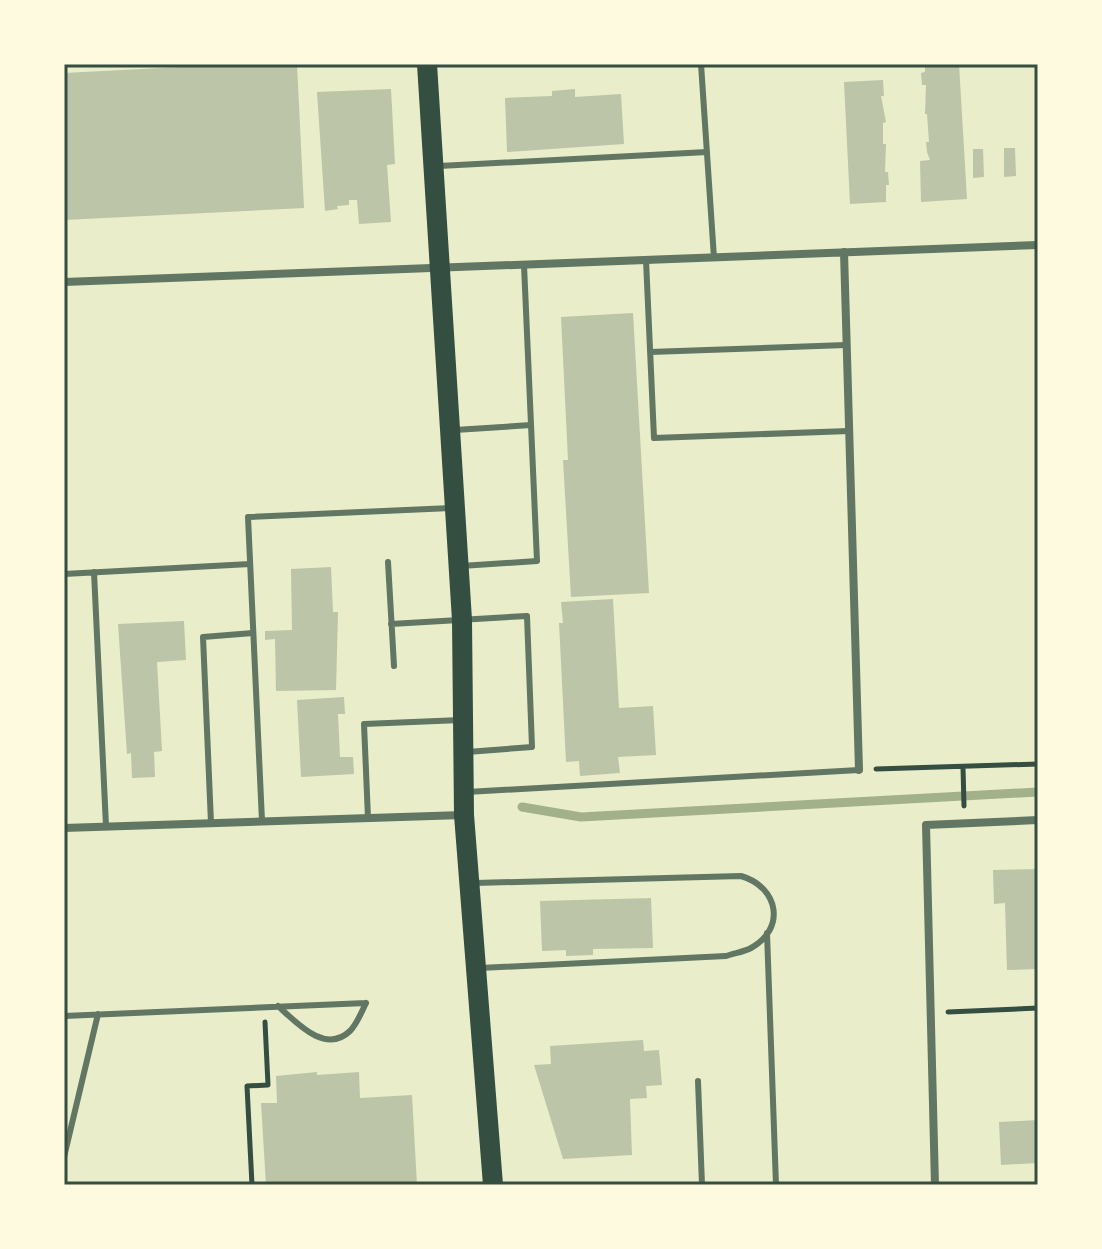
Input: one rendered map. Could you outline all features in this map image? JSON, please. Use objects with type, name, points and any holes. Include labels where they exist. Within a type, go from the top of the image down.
[{"type":"main road","points":[[427,64],[462,620],[464,815],[493,1185]]},
{"type":"street","points":[[64,282],[1038,245]]},
{"type":"street","points":[[844,252],[859,770]]},
{"type":"street","points":[[64,828],[464,815]]},
{"type":"street","points":[[935,1185],[926,825],[1038,820]]},
{"type":"lane","points":[[701,64],[714,258]]},
{"type":"lane","points":[[435,166],[707,152]]},
{"type":"lane","points":[[646,260],[654,438],[849,431]]},
{"type":"lane","points":[[458,567],[537,561],[524,265]]},
{"type":"lane","points":[[650,352],[846,345]]},
{"type":"lane","points":[[451,430],[531,425]]},
{"type":"lane","points":[[262,821],[248,517],[455,507]]},
{"type":"lane","points":[[388,562],[394,666]]},
{"type":"lane","points":[[64,574],[250,564]]},
{"type":"lane","points":[[94,572],[106,826]]},
{"type":"lane","points":[[391,624],[527,616],[532,747],[464,752]]},
{"type":"lane","points":[[211,823],[203,637],[253,633]]},
{"type":"lane","points":[[368,818],[364,724],[464,720]]},
{"type":"lane","points":[[464,792],[859,770]]},
{"type":"lane","points":[[469,883],[741,876],[754,880],[768,890],[774,903],[767,933],[752,948],[726,956],[476,968]]},
{"type":"lane","points":[[767,933],[776,1185]]},
{"type":"lane","points":[[64,1016],[278,1006],[366,1003],[352,1030],[342,1036],[325,1039],[310,1035],[278,1006]]},
{"type":"lane","points":[[64,1157],[98,1014]]},
{"type":"lane","points":[[698,1081],[702,1185]]},
{"type":"path","points":[[859,770],[1038,764]]},
{"type":"path","points":[[963,767],[965,823]]},
{"type":"path","points":[[252,1185],[247,1086],[268,1085],[264,1007]]},
{"type":"path","points":[[931,1012],[1038,1008]]},
{"type":"building","points":[[297,64],[304,208],[64,220],[64,73]]},
{"type":"building","points":[[925,64],[959,64],[967,199],[921,202],[920,161],[930,160],[926,142],[929,142],[925,114],[926,85],[922,85],[921,73],[925,72]]},
{"type":"building","points":[[883,80],[884,96],[881,96],[886,122],[883,123],[883,144],[886,144],[885,172],[888,172],[889,185],[886,185],[886,202],[850,204],[844,82]]},
{"type":"building","points":[[391,89],[395,164],[387,165],[391,222],[359,224],[357,200],[349,200],[349,205],[325,211],[317,92]]},
{"type":"building","points":[[575,89],[575,97],[621,94],[624,144],[507,152],[505,98],[552,96],[552,91]]},
{"type":"building","points":[[1004,148],[1015,148],[1016,176],[1004,177]]},
{"type":"building","points":[[973,149],[983,149],[984,177],[973,178]]},
{"type":"building","points":[[633,313],[649,593],[571,597],[563,460],[568,460],[561,317]]},
{"type":"building","points":[[331,567],[333,612],[338,612],[336,690],[276,691],[275,639],[265,640],[265,631],[292,630],[291,569]]},
{"type":"building","points":[[613,599],[619,708],[653,706],[656,755],[618,757],[620,773],[580,776],[579,761],[566,762],[559,623],[563,623],[561,602]]},
{"type":"building","points":[[184,621],[186,660],[157,662],[162,751],[154,752],[155,777],[132,778],[131,753],[127,754],[118,624]]},
{"type":"building","points":[[344,697],[345,714],[338,714],[340,757],[353,757],[354,774],[301,777],[297,700]]},
{"type":"building","points":[[1038,869],[1038,969],[1007,970],[1005,903],[994,904],[993,870]]},
{"type":"building","points":[[651,898],[653,948],[593,949],[593,955],[566,956],[566,950],[542,951],[540,901]]},
{"type":"building","points":[[643,1040],[644,1051],[659,1050],[662,1085],[646,1086],[647,1098],[630,1099],[632,1155],[563,1159],[534,1065],[551,1064],[550,1046]]},
{"type":"building","points":[[317,1072],[317,1075],[359,1072],[360,1098],[412,1095],[417,1185],[266,1185],[261,1103],[277,1103],[276,1076]]},
{"type":"building","points":[[1038,1120],[1038,1163],[1001,1165],[999,1122]]},
{"type":"waterway","points":[[522,807],[581,817],[1038,792]]}]
